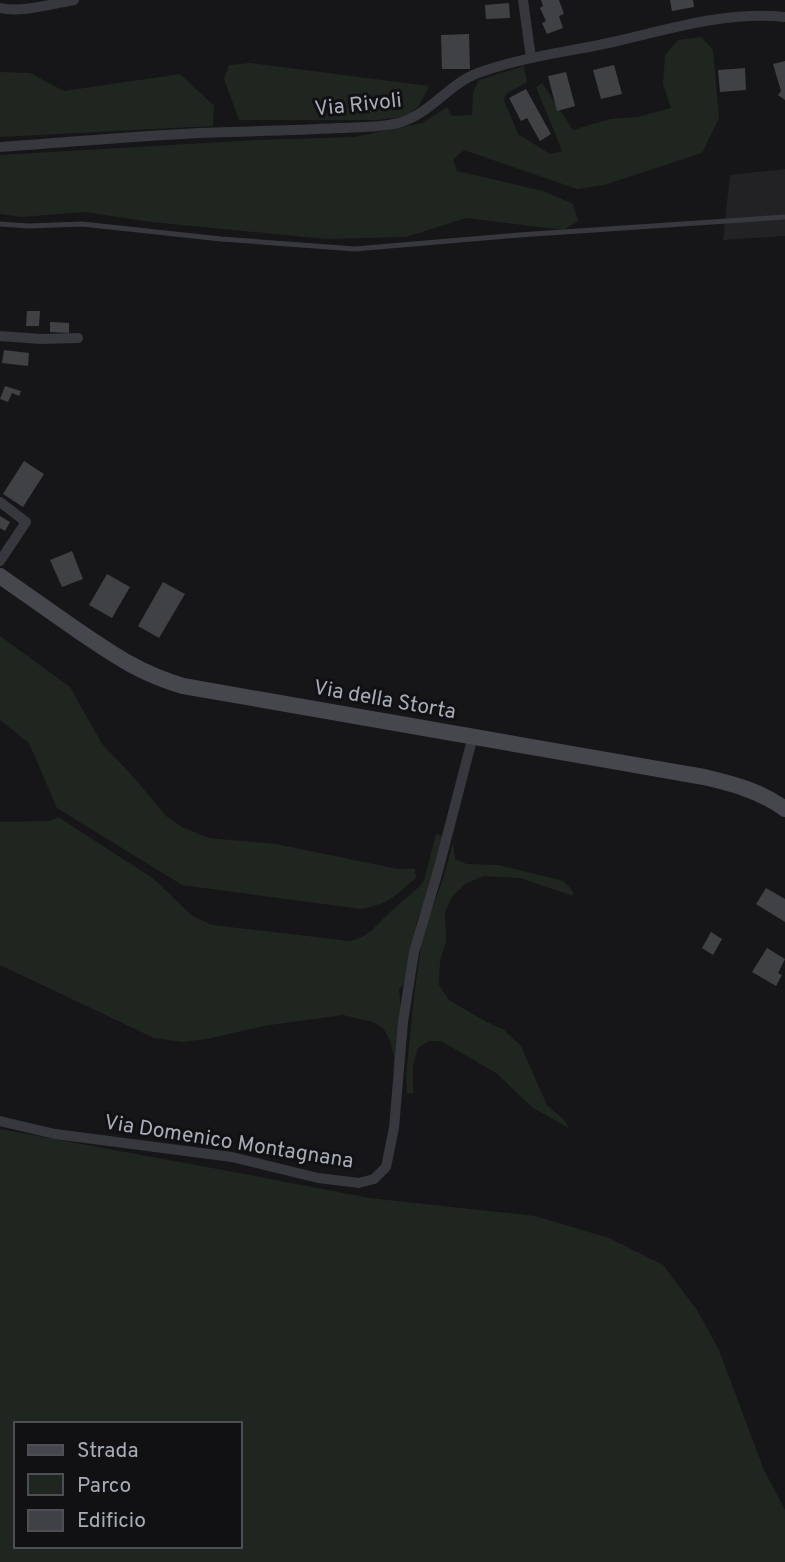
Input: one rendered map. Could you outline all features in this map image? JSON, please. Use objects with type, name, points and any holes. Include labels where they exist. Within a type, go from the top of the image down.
[{"type":"main road","name":"Via della Storta","points":[[0,576],[125,663],[155,677],[183,685],[705,776],[763,794],[785,809]]},
{"type":"street","points":[[0,8],[21,9],[74,0]]},
{"type":"street","points":[[523,0],[531,58]]},
{"type":"street","name":"Via Rivoli","points":[[0,148],[220,132],[398,123],[427,110],[467,78],[531,58],[724,18],[760,15],[785,18]]},
{"type":"street","points":[[0,336],[78,338]]},
{"type":"street","points":[[0,502],[26,522],[0,561]]},
{"type":"street","name":"Via Domenico Montagnana","points":[[0,1121],[55,1133],[232,1157],[318,1178],[359,1183],[374,1179],[386,1167],[394,1128],[403,1022],[414,952],[439,871],[473,736]]},
{"type":"lane","points":[[0,224],[82,225],[355,249],[785,217]]},
{"type":"shaded area","points":[[785,169],[785,236],[723,240],[730,175]]},
{"type":"green space","points":[[701,37],[713,50],[719,118],[702,153],[604,185],[577,189],[464,150],[453,160],[457,171],[543,191],[573,204],[578,221],[564,230],[466,218],[406,237],[326,239],[151,222],[85,212],[22,217],[0,214],[0,155],[354,137],[422,123],[447,107],[452,116],[472,115],[473,92],[479,80],[524,66],[527,82],[506,94],[504,100],[518,134],[550,154],[562,151],[536,87],[542,83],[573,130],[610,119],[638,117],[671,108],[663,84],[665,55],[678,40]]},
{"type":"green space","points":[[251,63],[429,86],[419,106],[407,116],[379,120],[239,120],[224,79],[229,65]]},
{"type":"green space","points":[[0,72],[30,73],[64,91],[180,74],[214,106],[213,126],[0,137]]},
{"type":"green space","points":[[0,636],[70,687],[102,744],[166,816],[182,827],[209,838],[276,844],[398,869],[415,869],[416,878],[385,902],[361,909],[182,885],[57,808],[29,743],[0,720]]},
{"type":"green space","points":[[58,817],[154,879],[191,915],[212,925],[350,941],[377,926],[420,886],[424,881],[436,834],[442,836],[433,877],[417,921],[406,980],[399,990],[401,1010],[397,1070],[393,1072],[394,1056],[384,1029],[373,1022],[343,1015],[263,1026],[183,1042],[154,1038],[0,965],[0,822],[49,821]]},
{"type":"green space","points":[[453,843],[455,859],[467,864],[498,865],[564,881],[573,892],[573,896],[520,878],[484,876],[465,884],[452,897],[445,912],[446,941],[440,961],[439,985],[449,1000],[504,1030],[521,1046],[547,1105],[569,1128],[533,1108],[496,1073],[441,1041],[429,1041],[418,1048],[413,1065],[413,1093],[407,1094],[406,1076],[423,933]]},
{"type":"green space","points":[[0,1129],[369,1198],[535,1216],[609,1238],[663,1265],[697,1310],[719,1350],[764,1470],[785,1510],[785,1562],[0,1562]]},
{"type":"building","points":[[541,0],[559,0],[564,14],[559,16],[563,28],[547,34],[542,23],[546,21],[540,8],[543,6]]},
{"type":"building","points":[[670,0],[693,0],[694,7],[672,11]]},
{"type":"building","points":[[509,3],[510,18],[486,19],[485,5]]},
{"type":"building","points":[[469,34],[470,69],[442,69],[441,35]]},
{"type":"building","points":[[785,61],[785,100],[778,95],[781,91],[773,64]]},
{"type":"building","points":[[614,65],[622,94],[601,99],[593,70]]},
{"type":"building","points":[[745,68],[746,90],[720,92],[718,70]]},
{"type":"building","points":[[566,72],[575,106],[557,111],[548,76]]},
{"type":"building","points":[[526,89],[551,134],[540,141],[527,118],[521,121],[509,98]]},
{"type":"building","points":[[27,311],[40,311],[39,326],[26,326]]},
{"type":"building","points":[[50,322],[69,323],[69,333],[50,332]]},
{"type":"building","points":[[4,350],[29,353],[28,366],[2,363]]},
{"type":"building","points":[[5,386],[21,391],[19,396],[12,393],[8,402],[0,399]]},
{"type":"building","points":[[24,461],[44,474],[23,507],[3,494]]},
{"type":"building","points":[[0,516],[10,522],[5,531],[0,528]]},
{"type":"building","points":[[72,551],[83,579],[62,587],[50,560]]},
{"type":"building","points":[[107,574],[130,587],[112,618],[89,605]]},
{"type":"building","points":[[163,582],[185,594],[159,638],[138,626]]},
{"type":"building","points":[[766,888],[785,899],[785,922],[756,904]]},
{"type":"building","points":[[711,932],[722,939],[713,955],[702,948]]},
{"type":"building","points":[[767,948],[785,959],[778,973],[782,975],[776,986],[752,972]]}]
